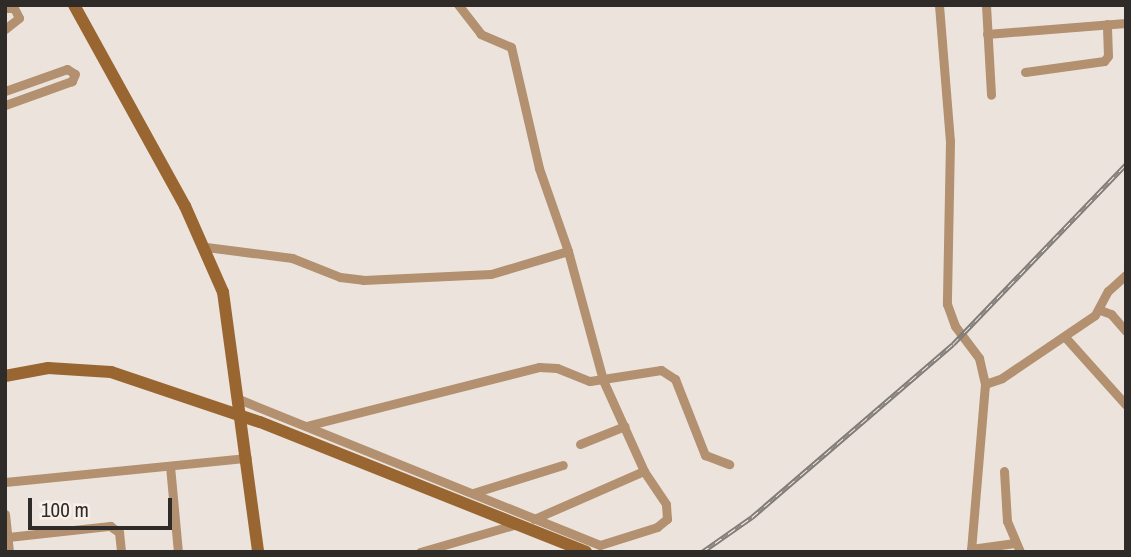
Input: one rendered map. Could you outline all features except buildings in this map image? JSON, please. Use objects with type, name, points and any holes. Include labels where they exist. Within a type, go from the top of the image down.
[{"type":"main road","points":[[74,5],[206,247],[223,292],[241,400],[258,552]]},
{"type":"main road","points":[[5,376],[48,368],[111,372],[260,422],[586,552]]},
{"type":"street","points":[[241,400],[533,519],[605,545],[663,524],[666,504],[645,471],[603,380],[568,251],[539,167],[511,47],[481,34],[458,5]]},
{"type":"street","points":[[939,5],[950,141],[947,304],[955,326],[979,358],[985,384],[971,550],[1018,547],[1007,521],[1004,471]]},
{"type":"street","points":[[986,5],[991,95]]},
{"type":"street","points":[[5,8],[14,8],[19,18],[5,29]]},
{"type":"street","points":[[987,34],[1126,23]]},
{"type":"street","points":[[1025,72],[1104,61],[1108,56],[1107,24]]},
{"type":"street","points":[[5,91],[66,69],[75,74],[72,81],[5,105]]},
{"type":"street","points":[[206,247],[292,258],[340,277],[363,280],[491,274],[568,251]]},
{"type":"street","points":[[985,384],[1065,337],[1100,310],[1108,291],[1126,275]]},
{"type":"street","points":[[1100,310],[1111,314],[1126,331]]},
{"type":"street","points":[[1065,337],[1125,403]]},
{"type":"street","points":[[306,426],[538,367],[603,380],[647,370],[671,374],[705,455],[729,464]]},
{"type":"street","points":[[580,444],[625,426]]},
{"type":"street","points":[[5,482],[247,458]]},
{"type":"street","points":[[473,494],[563,465]]},
{"type":"street","points":[[170,466],[178,552]]},
{"type":"street","points":[[420,552],[533,519],[645,471]]},
{"type":"street","points":[[5,513],[9,552]]},
{"type":"street","points":[[8,537],[110,526],[119,532],[121,552]]},
{"type":"street","points":[[573,534],[574,552]]},
{"type":"railway","points":[[702,552],[752,517],[953,344],[1126,164]]}]
